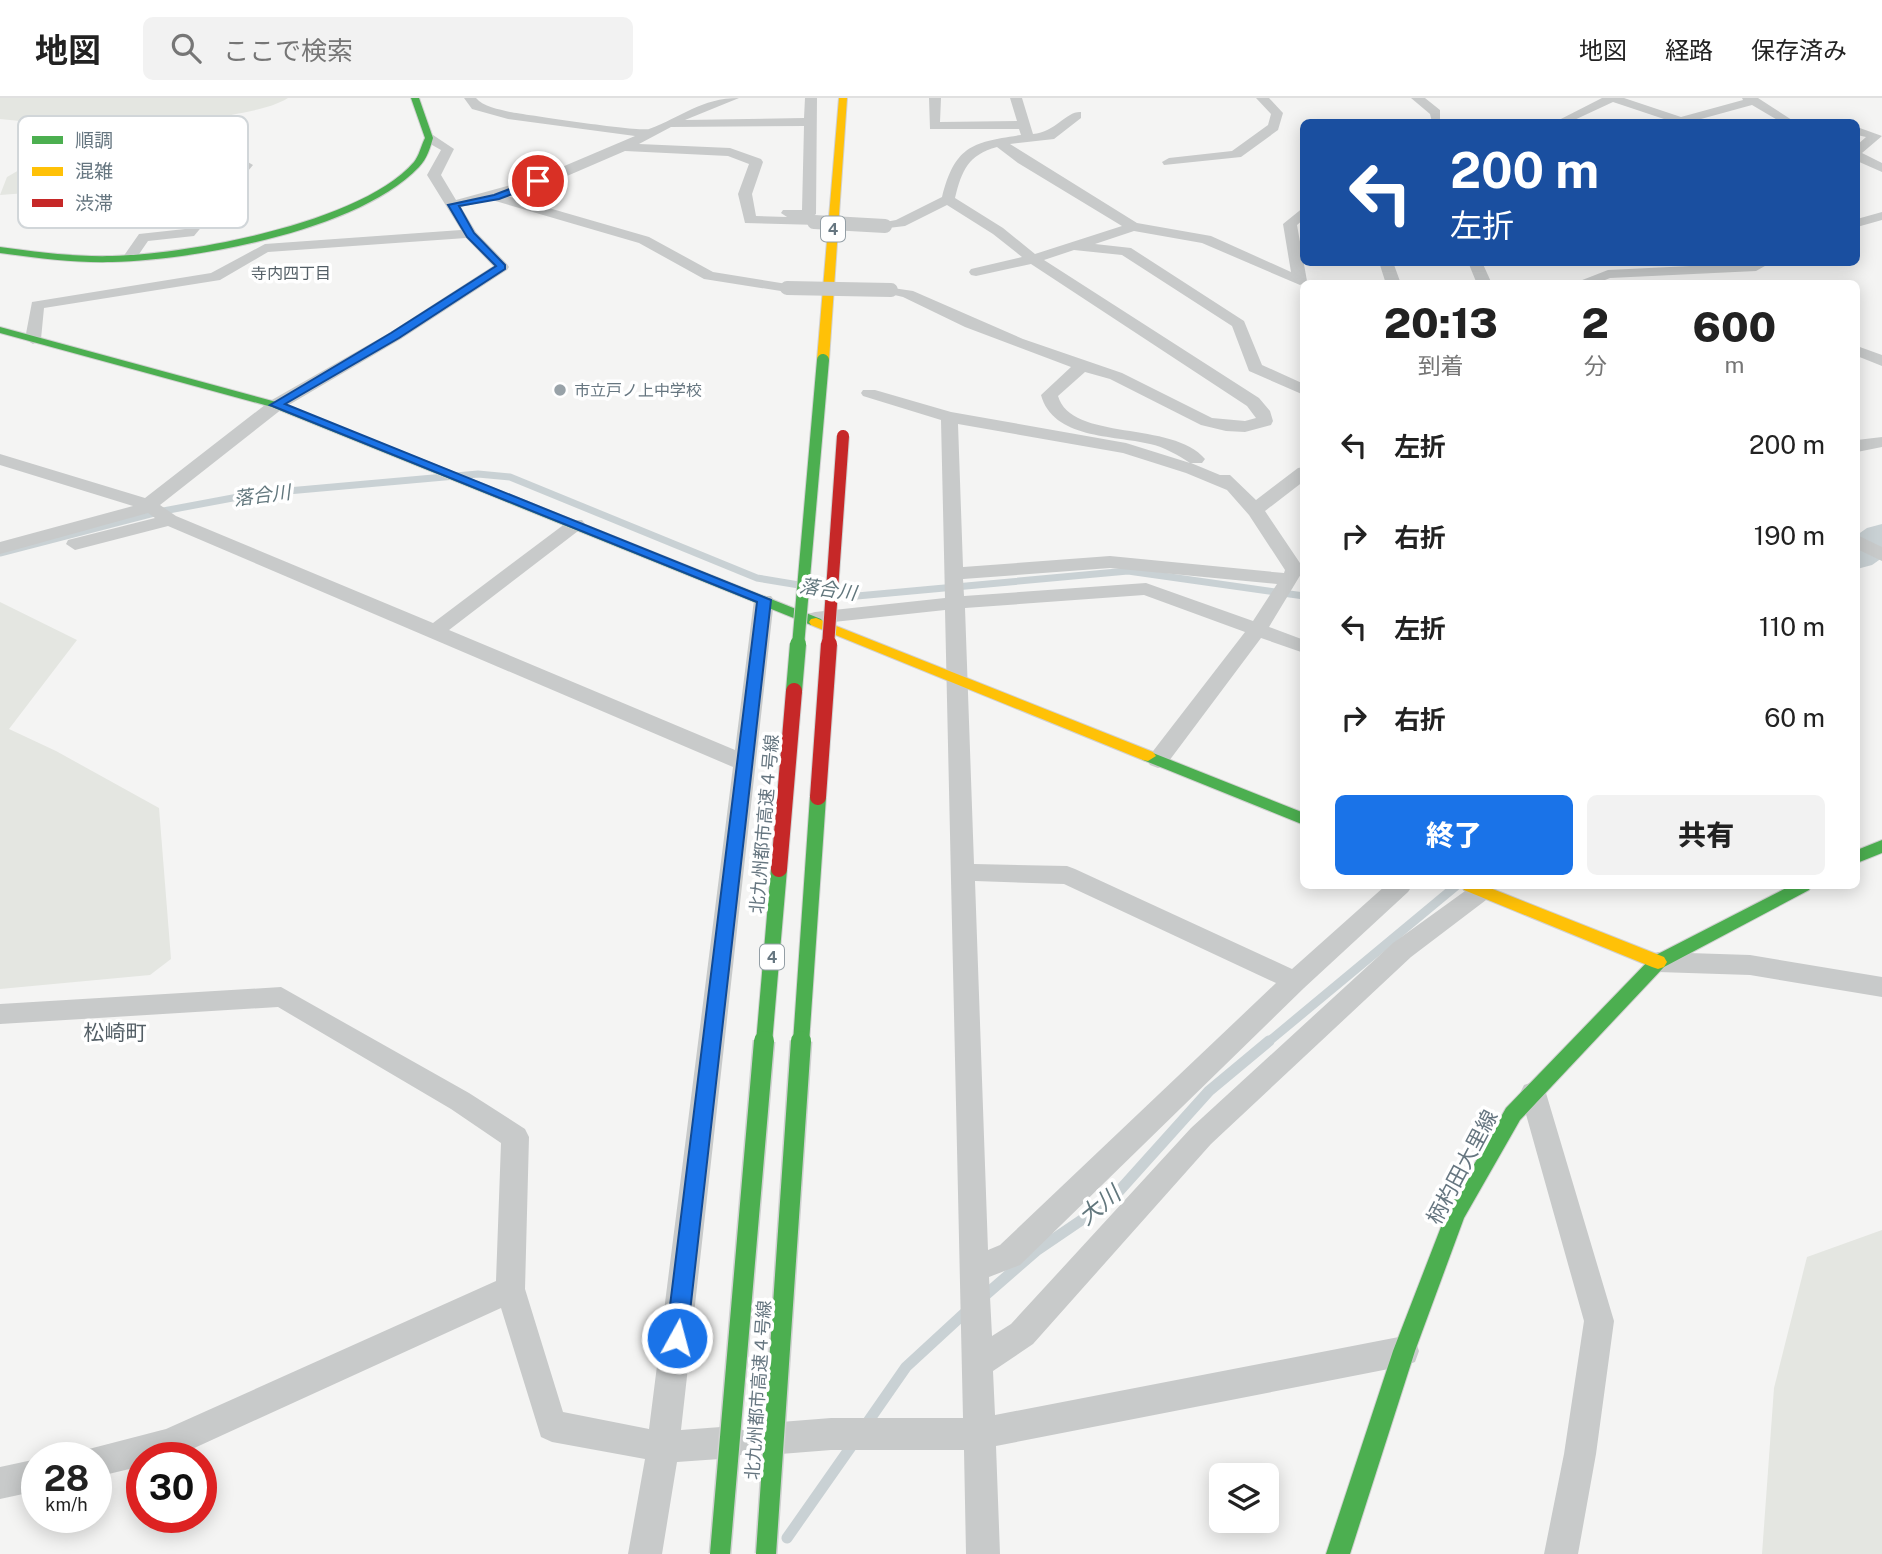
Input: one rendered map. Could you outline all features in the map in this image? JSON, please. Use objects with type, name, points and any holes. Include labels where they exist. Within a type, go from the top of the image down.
[{"type":"main road","points":[[0,250],[60,257],[130,257],[202,249],[249,239],[343,210],[380,193],[403,177],[422,156],[429,138],[415,98]]},
{"type":"main road","name":"北九州都市高速４号線","points":[[720,1554],[823,360],[843,98]]},
{"type":"main road","name":"4","points":[[853,240],[854,213]]},
{"type":"main road","name":"4","points":[[851,307],[852,267]]},
{"type":"main road","points":[[0,330],[276,405],[811,618],[1300,817]]},
{"type":"main road","name":"北九州都市高速４号線","points":[[766,1554],[845,414]]},
{"type":"main road","points":[[1860,855],[1882,846]]},
{"type":"main road","points":[[1476,889],[1658,962]]},
{"type":"main road","name":"柄杓田大里線","points":[[1338,1554],[1404,1351],[1456,1214],[1513,1114],[1658,962],[1797,889]]},
{"type":"street","points":[[470,98],[476,106],[508,115],[648,134]]},
{"type":"street","points":[[453,205],[496,197],[622,147],[706,104],[733,98]]},
{"type":"street","points":[[750,212],[809,214],[811,98]]},
{"type":"street","points":[[935,98],[933,126],[1027,131],[1050,136],[1077,115]]},
{"type":"street","points":[[1016,98],[1027,131]]},
{"type":"street","points":[[1169,162],[1236,154],[1274,127],[1277,113],[1262,98]]},
{"type":"street","points":[[1417,98],[1436,113],[1436,119]]},
{"type":"street","points":[[1570,119],[1612,98],[1675,119]]},
{"type":"street","points":[[1688,119],[1751,100],[1784,119]]},
{"type":"street","points":[[667,124],[810,122]]},
{"type":"street","points":[[622,147],[730,152],[756,162],[745,194],[750,220],[885,226],[900,223],[948,199],[958,164],[976,151],[1027,131]]},
{"type":"street","points":[[1860,132],[1876,136],[1860,154]]},
{"type":"street","points":[[0,548],[136,512],[276,405],[395,336],[502,267],[470,234],[434,175],[448,149],[429,138]]},
{"type":"street","points":[[999,142],[1023,160],[1133,227],[1206,239],[1300,281]]},
{"type":"street","points":[[1860,156],[1882,168]]},
{"type":"street","points":[[496,197],[644,240],[709,276],[787,288],[905,292],[952,316],[1117,377],[1185,414],[1223,425],[1251,427],[1265,421],[1262,411],[1253,402],[1033,259],[998,231],[948,199]]},
{"type":"street","points":[[1300,215],[1290,224],[1303,280]]},
{"type":"street","points":[[1860,222],[1882,216]]},
{"type":"street","points":[[976,272],[1033,259],[1133,227]]},
{"type":"street","points":[[130,257],[144,237],[189,233],[193,228]]},
{"type":"street","points":[[33,339],[37,305],[215,277],[265,248],[470,234]]},
{"type":"street","points":[[1073,246],[1126,251],[1239,324],[1255,368],[1300,388]]},
{"type":"street","points":[[1588,280],[1608,274],[1728,266]]},
{"type":"street","points":[[1660,280],[1746,266]]},
{"type":"street","points":[[1860,352],[1882,361]]},
{"type":"street","points":[[1082,366],[1049,395],[1049,402],[1055,411],[1073,422],[1098,430],[1153,439],[1185,451],[1234,487],[1254,510],[1296,572]]},
{"type":"street","points":[[869,393],[949,417],[1126,448],[1192,469],[1234,487]]},
{"type":"street","points":[[949,417],[977,1434],[983,1554]]},
{"type":"street","points":[[1860,445],[1882,442]]},
{"type":"street","points":[[0,459],[148,505],[170,520],[746,763]]},
{"type":"street","points":[[1254,510],[1300,475]]},
{"type":"street","points":[[0,560],[69,546],[170,520]]},
{"type":"street","points":[[433,633],[576,524]]},
{"type":"street","points":[[1860,543],[1882,555]]},
{"type":"street","points":[[954,573],[1110,562],[1296,572]]},
{"type":"street","points":[[1158,760],[1257,630],[1296,572]]},
{"type":"street","points":[[811,618],[955,603],[1146,589],[1300,646]]},
{"type":"street","points":[[645,1554],[663,1447],[764,600]]},
{"type":"street","points":[[961,872],[1067,875],[1295,981]]},
{"type":"street","points":[[973,1269],[1010,1255],[1295,981],[1397,889]]},
{"type":"street","points":[[976,1364],[1022,1334],[1211,1127],[1402,950],[1473,889]]},
{"type":"street","points":[[1658,962],[1750,965],[1882,987]]},
{"type":"street","points":[[0,1014],[281,997],[515,1136],[510,1289],[552,1426],[663,1447],[831,1434],[977,1434],[1404,1351]]},
{"type":"street","points":[[1533,1093],[1599,1321],[1580,1454],[1561,1554]]},
{"type":"street","points":[[112,1457],[168,1444],[510,1289]]},
{"type":"street","points":[[0,1483],[21,1478]]},
{"type":"shaded area","points":[[0,98],[288,98],[274,105],[228,116],[18,116],[18,121],[0,119]]},
{"type":"shaded area","points":[[18,171],[18,194],[0,195],[7,177]]},
{"type":"shaded area","points":[[0,602],[77,640],[9,729],[56,751],[159,808],[171,959],[150,975],[0,989]]},
{"type":"shaded area","points":[[1882,1230],[1882,1554],[1762,1554],[1774,1388],[1807,1257]]},
{"type":"waterway","name":"落合川","points":[[0,553],[158,512],[254,494],[478,474],[510,477],[757,578],[799,585]]},
{"type":"waterway","name":"大川","points":[[1860,554],[1882,537]]},
{"type":"waterway","name":"落合川","points":[[837,592],[857,596],[1128,571],[1300,595]]},
{"type":"waterway","name":"大川","points":[[1267,1043],[1452,889]]},
{"type":"waterway","name":"大川","points":[[982,1298],[1036,1251],[1111,1200],[1209,1091],[1269,1041]]},
{"type":"waterway","name":"大川","points":[[865,1426],[906,1367],[969,1309]]},
{"type":"waterway","name":"大川","points":[[787,1538],[855,1441]]},
{"type":"traffic: fast","points":[[0,250],[84,258],[147,257],[228,244],[314,221],[353,206],[388,187],[417,163],[429,138],[415,98]]},
{"type":"traffic: fast","points":[[0,330],[276,405],[816,622]]},
{"type":"traffic: fast","points":[[794,691],[823,360]]},
{"type":"traffic: fast","points":[[1148,756],[1300,817]]},
{"type":"traffic: fast","points":[[766,1554],[818,797]]},
{"type":"traffic: fast","points":[[1860,856],[1882,846]]},
{"type":"traffic: fast","points":[[720,1554],[779,869]]},
{"type":"traffic: fast","points":[[1338,1554],[1404,1351],[1456,1214],[1513,1114],[1658,962],[1797,889]]},
{"type":"traffic: slow","points":[[823,360],[843,98]]},
{"type":"traffic: slow","points":[[816,622],[1148,756]]},
{"type":"traffic: slow","points":[[1477,889],[1658,962]]},
{"type":"traffic: jam","points":[[818,797],[843,436]]},
{"type":"traffic: jam","points":[[779,869],[794,691]]},
{"type":"place","name":"市立戸ノ上中学校","points":[[560,390]]},
{"type":"district","name":"寺内四丁目","points":[[291,273]]},
{"type":"district","name":"松崎町","points":[[115,1032]]},
{"type":"route","points":[[538,181],[496,197],[453,205],[470,234],[502,267],[395,336],[276,405],[764,600],[677,1338]]}]
